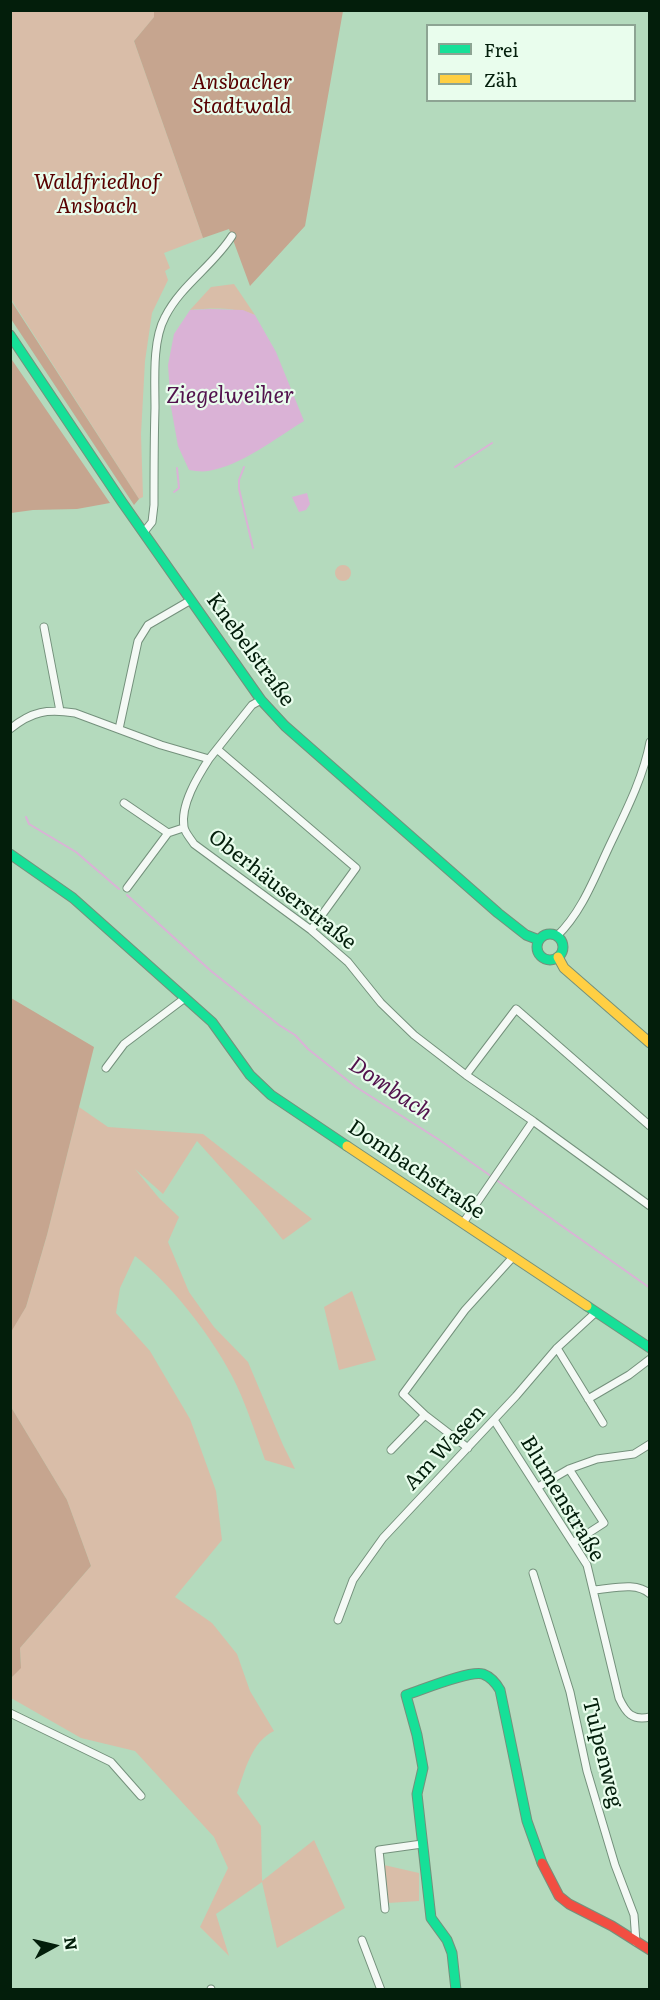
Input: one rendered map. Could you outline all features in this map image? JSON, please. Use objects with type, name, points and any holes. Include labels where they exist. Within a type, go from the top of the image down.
[{"type":"street","points":[[144,532],[152,522],[155,371],[157,344],[164,318],[189,282],[224,249],[232,236]]},
{"type":"street","name":"Knebelstraße","points":[[10,335],[112,487],[261,700],[285,726],[498,913],[526,935],[539,940]]},
{"type":"street","points":[[119,729],[138,641],[148,625],[191,600]]},
{"type":"street","points":[[44,627],[60,711]]},
{"type":"street","name":"Oberhäuserstraße","points":[[261,700],[252,705],[195,780],[186,806],[183,828],[194,844],[311,930],[348,962],[381,1003],[414,1035],[465,1075],[650,1206]]},
{"type":"street","points":[[10,729],[31,714],[60,711],[75,713],[161,745],[209,759]]},
{"type":"street","points":[[557,936],[573,918],[602,863],[642,772],[650,742]]},
{"type":"street","points":[[217,749],[356,868],[311,930]]},
{"type":"street","points":[[124,802],[168,833],[128,888]]},
{"type":"street","name":"Oberhäuserstraße","points":[[168,833],[183,828]]},
{"type":"street","name":"Dombachstraße","points":[[10,854],[73,897],[212,1022],[250,1075],[272,1095],[650,1348]]},
{"type":"street","points":[[545,935],[557,936],[563,944],[561,953],[550,960],[542,957],[537,949],[539,940],[545,935]]},
{"type":"street","points":[[558,957],[564,968],[650,1043]]},
{"type":"street","points":[[106,1068],[124,1044],[185,998]]},
{"type":"street","points":[[465,1075],[516,1009],[650,1126]]},
{"type":"street","points":[[463,1223],[533,1121]]},
{"type":"street","points":[[468,1448],[425,1415],[403,1394],[465,1310],[513,1257]]},
{"type":"street","name":"Am Wasen","points":[[338,1620],[353,1580],[383,1538],[494,1420],[557,1348],[596,1313]]},
{"type":"street","points":[[557,1348],[603,1423]]},
{"type":"street","points":[[588,1399],[629,1375],[650,1359]]},
{"type":"street","points":[[391,1450],[425,1415]]},
{"type":"street","name":"Blumenstraße","points":[[494,1420],[587,1565],[619,1698],[625,1712],[634,1718],[650,1717]]},
{"type":"street","points":[[538,1487],[569,1469],[597,1459],[634,1454],[650,1444]]},
{"type":"street","points":[[569,1469],[604,1523],[573,1543]]},
{"type":"street","name":"Tulpenweg","points":[[533,1573],[570,1692],[587,1771],[615,1865],[634,1916],[636,1942]]},
{"type":"street","points":[[594,1590],[634,1587],[650,1594]]},
{"type":"street","points":[[456,1989],[452,1953],[447,1940],[431,1918],[417,1794],[423,1768],[406,1695],[474,1672],[485,1674],[494,1680],[500,1690],[527,1821],[539,1856],[559,1896],[650,1950]]},
{"type":"street","points":[[10,1713],[111,1762],[141,1796]]},
{"type":"street","points":[[385,1909],[379,1850],[422,1844]]},
{"type":"street","points":[[362,1940],[381,1989]]},
{"type":"green space","name":"Waldfriedhof Ansbach","points":[[10,11],[154,11],[155,16],[134,41],[203,238],[164,253],[170,268],[165,271],[168,280],[152,313],[145,361],[141,434],[143,497],[139,499],[11,299]]},
{"type":"green space","name":"Ansbacher Stadtwald","points":[[154,11],[343,11],[305,226],[250,286],[229,229],[203,238],[134,41],[154,17]]},
{"type":"green space","points":[[234,284],[255,315],[231,309],[190,310],[211,287]]},
{"type":"green space","points":[[10,299],[139,499],[134,505],[11,319]]},
{"type":"green space","points":[[10,357],[110,503],[77,509],[11,513]]},
{"type":"green space","points":[[343,565],[349,567],[351,573],[349,579],[343,581],[337,579],[335,573],[337,567]]},
{"type":"green space","points":[[11,998],[94,1047],[47,1235],[26,1307],[11,1332]]},
{"type":"green space","points":[[79,1107],[108,1127],[203,1134],[312,1219],[283,1240],[197,1141],[163,1194],[135,1169],[159,1198],[179,1217],[168,1242],[189,1292],[214,1327],[248,1362],[295,1469],[265,1460],[241,1395],[222,1358],[181,1301],[135,1256],[120,1288],[116,1313],[150,1351],[190,1419],[216,1491],[222,1540],[175,1597],[212,1623],[237,1654],[250,1691],[274,1731],[266,1736],[254,1750],[237,1793],[261,1826],[262,1881],[314,1840],[345,1908],[277,1948],[262,1882],[216,1914],[229,1956],[200,1927],[228,1868],[214,1837],[135,1751],[81,1738],[11,1698],[11,1678],[21,1667],[20,1648],[91,1566],[67,1500],[11,1407],[10,1332],[26,1307],[47,1235]]},
{"type":"green space","points":[[352,1291],[376,1360],[339,1370],[324,1307]]},
{"type":"green space","points":[[11,1407],[67,1500],[91,1566],[20,1648],[21,1668],[11,1678]]},
{"type":"green space","points":[[384,1865],[419,1873],[419,1901],[388,1903]]},
{"type":"water","name":"Ziegelweiher","points":[[190,310],[243,310],[255,315],[276,352],[304,421],[258,451],[233,463],[208,471],[198,471],[189,470],[178,446],[171,407],[168,365],[174,334]]},
{"type":"water","points":[[307,493],[310,504],[306,510],[299,512],[292,497]]},
{"type":"waterway","points":[[455,467],[492,443]]},
{"type":"waterway","points":[[244,467],[239,480],[239,489],[253,548]]},
{"type":"waterway","points":[[174,492],[179,488],[177,468]]},
{"type":"waterway","name":"Dombach","points":[[26,817],[29,824],[76,852],[119,889]]},
{"type":"waterway","name":"Dombach","points":[[127,895],[211,971],[295,1035],[308,1049],[356,1087],[441,1141],[650,1288]]},
{"type":"traffic: fast","points":[[10,335],[122,502],[261,700],[285,726],[498,913],[526,935],[539,940]]},
{"type":"traffic: fast","points":[[10,854],[73,898],[212,1022],[250,1075],[271,1095],[347,1146]]},
{"type":"traffic: fast","points":[[550,934],[559,938],[563,947],[559,956],[550,960],[541,956],[537,947],[541,938],[550,934]]},
{"type":"traffic: fast","points":[[587,1306],[650,1348]]},
{"type":"traffic: fast","points":[[456,1990],[452,1953],[447,1940],[431,1918],[417,1794],[423,1768],[406,1695],[467,1675],[483,1674],[495,1683],[500,1690],[527,1821],[542,1863]]},
{"type":"traffic: slow","points":[[558,957],[564,968],[650,1043]]},
{"type":"traffic: slow","points":[[347,1146],[587,1306]]},
{"type":"traffic: jam","points":[[542,1863],[559,1896],[650,1950]]}]
